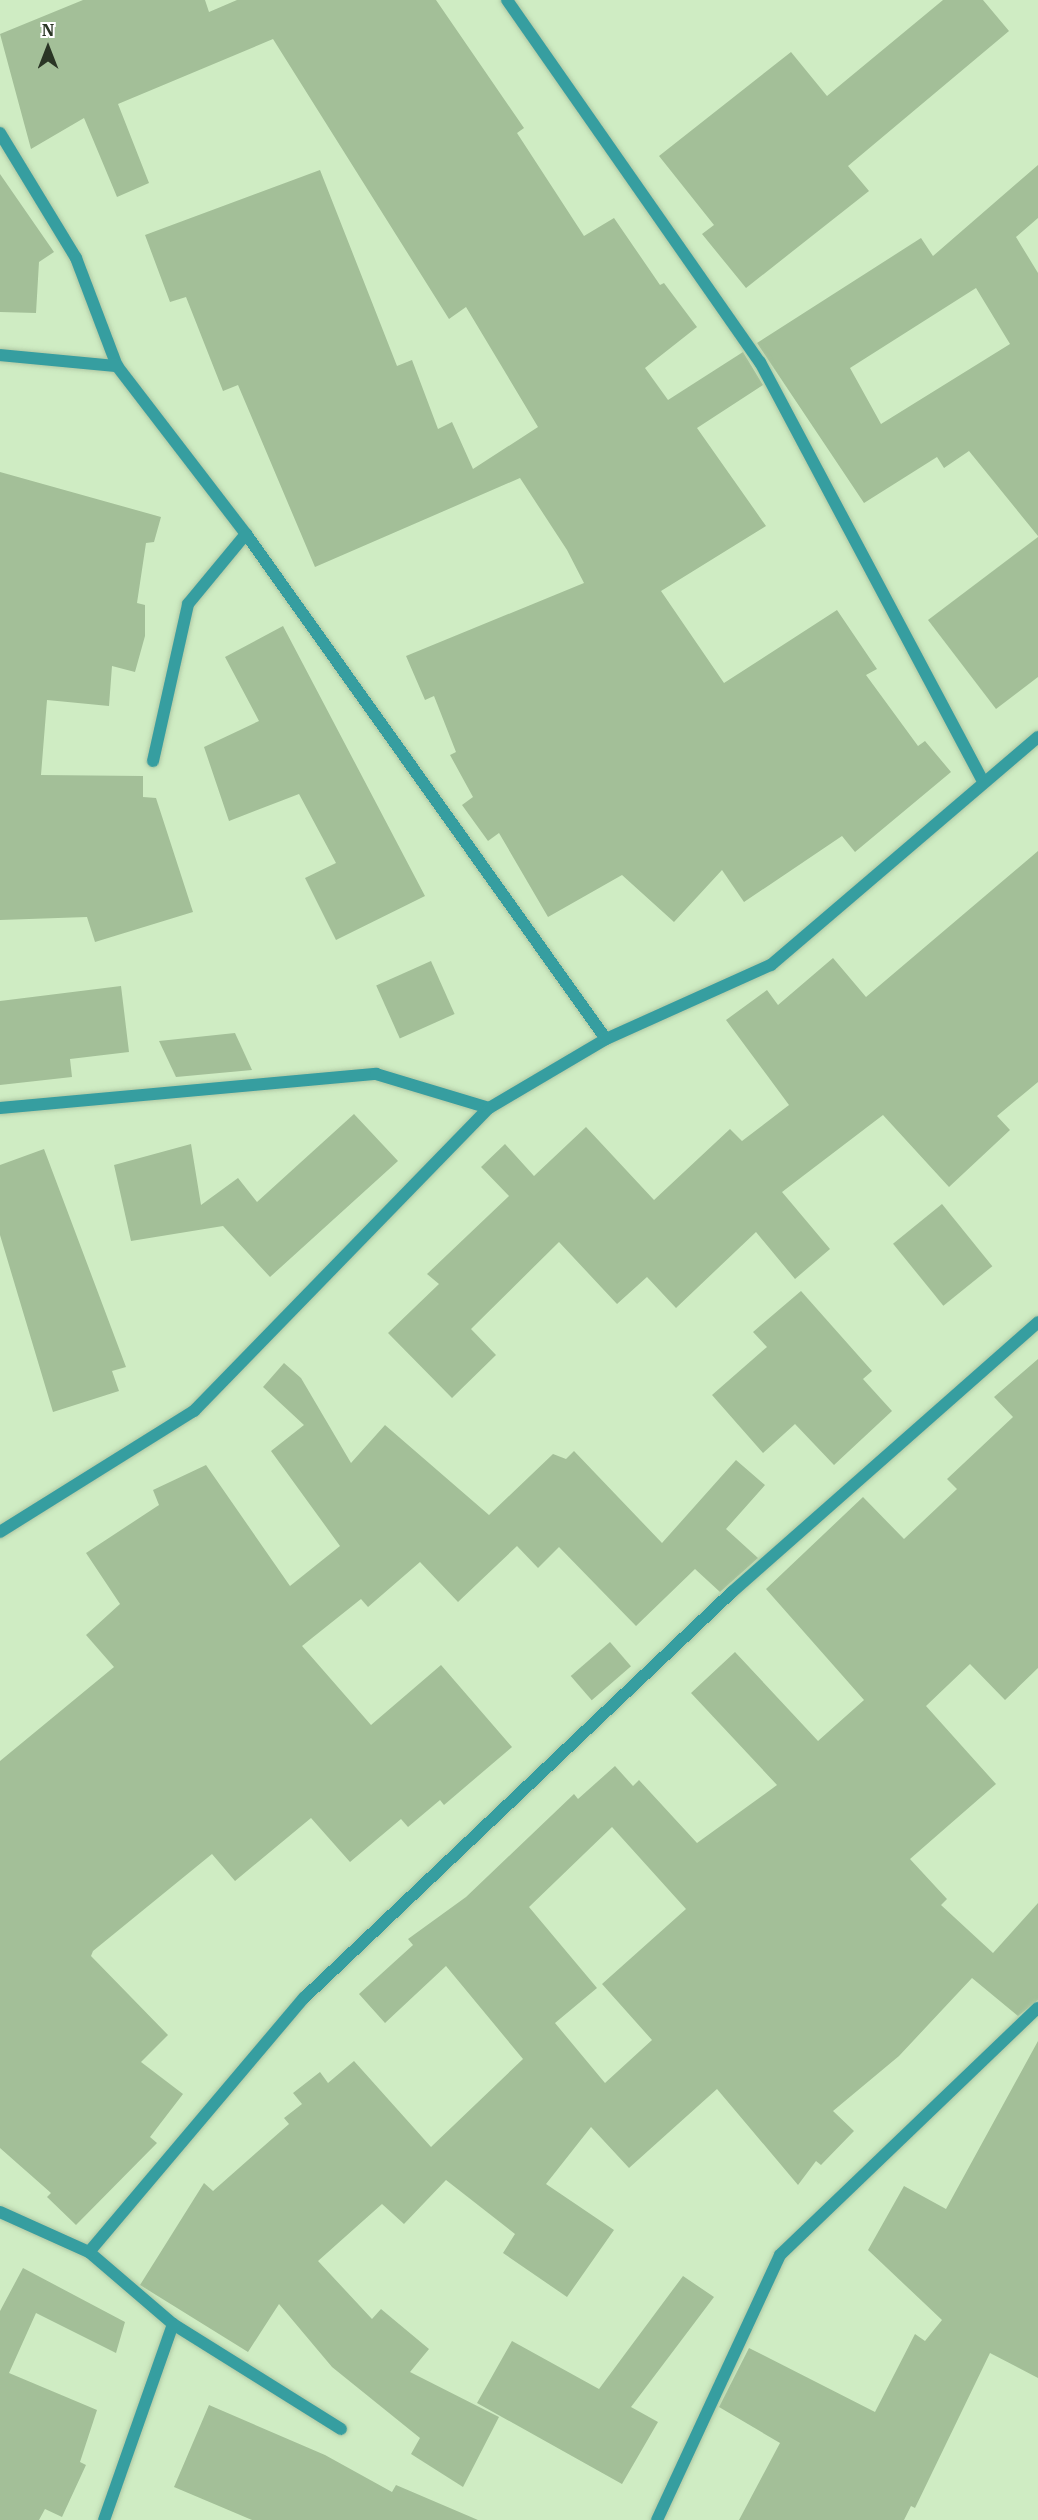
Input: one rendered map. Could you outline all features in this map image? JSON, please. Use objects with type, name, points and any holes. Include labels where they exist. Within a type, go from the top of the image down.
[{"type":"street","points":[[507,0],[760,362],[982,780]]},
{"type":"street","points":[[0,133],[76,258],[117,366],[246,534],[606,1039]]},
{"type":"street","points":[[0,355],[117,366]]},
{"type":"street","points":[[153,761],[188,604],[246,534]]},
{"type":"street","points":[[0,1532],[194,1411],[489,1108],[606,1039],[771,965],[982,780],[1038,737]]},
{"type":"street","points":[[0,1108],[376,1074],[489,1108]]},
{"type":"street","points":[[89,2252],[304,1998],[732,1592],[1038,1322]]},
{"type":"street","points":[[657,2520],[780,2255],[1038,2008]]},
{"type":"street","points":[[0,2212],[89,2252],[173,2324],[340,2429]]},
{"type":"street","points":[[104,2520],[173,2324]]},
{"type":"building","points":[[83,0],[205,0],[209,12],[237,0],[436,0],[524,128],[517,133],[584,236],[614,218],[660,285],[664,283],[697,327],[645,368],[668,400],[743,352],[763,385],[697,428],[766,526],[661,591],[724,683],[837,610],[877,669],[866,675],[918,746],[925,741],[951,772],[855,852],[842,836],[744,902],[722,870],[674,922],[622,875],[548,917],[499,833],[488,841],[462,805],[473,797],[450,755],[456,752],[434,696],[425,700],[406,656],[584,583],[567,550],[520,478],[315,567],[238,385],[223,391],[186,297],[170,302],[145,235],[320,170],[397,366],[412,360],[438,429],[452,422],[473,469],[538,427],[466,307],[449,319],[273,39],[118,104],[149,183],[117,197],[84,118],[31,149],[0,34]]},
{"type":"building","points":[[943,0],[983,0],[1009,31],[848,166],[869,191],[746,288],[702,234],[714,225],[659,156],[791,52],[827,96]]},
{"type":"building","points":[[1038,165],[1038,218],[1016,237],[1038,273],[1038,536],[969,451],[944,468],[937,457],[864,503],[757,343],[921,238],[933,256]],"holes":[[[976,288],[1010,344],[881,424],[850,368]]]},
{"type":"building","points":[[0,174],[54,252],[39,262],[36,313],[0,312]]},
{"type":"building","points":[[0,472],[161,517],[154,542],[146,543],[137,603],[145,605],[145,636],[135,672],[112,666],[109,706],[47,700],[41,775],[143,776],[143,797],[156,798],[193,912],[95,942],[87,917],[0,920]]},
{"type":"building","points":[[1038,537],[1038,677],[996,709],[928,620]]},
{"type":"building","points":[[283,626],[425,896],[336,940],[305,878],[336,863],[299,794],[229,821],[204,747],[259,721],[225,657]]},
{"type":"building","points":[[1038,851],[1038,1082],[997,1116],[1010,1130],[949,1187],[883,1115],[782,1192],[830,1249],[795,1279],[756,1232],[676,1308],[647,1277],[617,1304],[559,1242],[471,1329],[496,1355],[452,1398],[388,1333],[439,1284],[427,1274],[509,1196],[481,1167],[505,1144],[534,1176],[586,1127],[654,1200],[730,1129],[742,1141],[789,1105],[726,1020],[767,990],[778,1005],[833,958],[866,997]]},
{"type":"building","points":[[431,961],[455,1014],[400,1038],[376,985]]},
{"type":"building","points":[[121,986],[129,1052],[70,1059],[72,1077],[0,1085],[0,1001]]},
{"type":"building","points":[[235,1033],[252,1070],[176,1077],[159,1041]]},
{"type":"building","points":[[354,1114],[398,1161],[270,1277],[223,1226],[131,1241],[114,1165],[191,1144],[201,1205],[238,1178],[257,1202]]},
{"type":"building","points":[[44,1149],[126,1367],[112,1371],[119,1391],[53,1412],[0,1235],[0,1165]]},
{"type":"building","points":[[942,1204],[992,1266],[943,1306],[893,1244]]},
{"type":"building","points":[[801,1291],[872,1371],[863,1379],[892,1411],[834,1465],[795,1424],[763,1453],[712,1395],[767,1347],[753,1332]]},
{"type":"building","points":[[1038,1359],[1038,1668],[1005,1700],[970,1664],[926,1706],[996,1784],[910,1859],[947,1899],[941,1905],[993,1953],[1038,1903],[1038,2000],[1018,2016],[972,1978],[899,2056],[833,2111],[854,2131],[821,2165],[816,2161],[798,2185],[717,2089],[629,2168],[591,2127],[546,2184],[614,2230],[567,2297],[503,2253],[515,2234],[446,2180],[404,2224],[382,2204],[318,2261],[372,2319],[381,2309],[429,2349],[410,2372],[499,2417],[463,2487],[411,2454],[420,2438],[332,2367],[279,2304],[248,2352],[140,2285],[204,2183],[213,2191],[289,2124],[284,2118],[302,2104],[293,2093],[320,2072],[328,2083],[354,2061],[431,2147],[523,2059],[446,1966],[385,2023],[359,1994],[413,1945],[408,1939],[466,1897],[574,1794],[578,1799],[615,1766],[633,1786],[639,1780],[697,1843],[777,1785],[691,1693],[735,1652],[818,1741],[864,1700],[766,1589],[863,1497],[904,1539],[957,1489],[947,1479],[1013,1417],[994,1397]],"holes":[[[612,1827],[686,1909],[602,1984],[652,2040],[605,2083],[555,2023],[597,1988],[529,1907]]]},
{"type":"building","points":[[284,1363],[301,1378],[351,1463],[385,1425],[489,1515],[553,1454],[566,1459],[574,1451],[662,1543],[736,1460],[765,1485],[726,1529],[758,1558],[720,1592],[695,1569],[636,1626],[559,1547],[538,1568],[517,1546],[458,1602],[420,1562],[368,1607],[361,1599],[302,1646],[371,1725],[441,1665],[512,1747],[444,1805],[440,1800],[408,1827],[401,1819],[350,1862],[311,1818],[235,1881],[212,1854],[93,1951],[91,1956],[168,2035],[141,2062],[183,2094],[150,2137],[157,2143],[76,2225],[47,2197],[51,2193],[0,2148],[0,1761],[114,1667],[86,1635],[120,1604],[86,1553],[159,1505],[153,1490],[206,1465],[290,1586],[340,1546],[271,1451],[304,1425],[263,1387]]},
{"type":"building","points":[[610,1642],[631,1666],[592,1700],[571,1676]]},
{"type":"building","points":[[1038,2041],[1038,2378],[990,2353],[915,2508],[911,2506],[904,2520],[739,2520],[780,2443],[719,2407],[749,2348],[875,2412],[915,2334],[925,2341],[942,2320],[868,2250],[904,2186],[946,2209]]},
{"type":"building","points":[[23,2268],[125,2322],[116,2353],[36,2313],[9,2373],[97,2410],[80,2462],[86,2465],[62,2517],[45,2509],[39,2520],[0,2520],[0,2311]]},
{"type":"building","points":[[683,2276],[714,2297],[631,2407],[658,2422],[622,2484],[477,2403],[512,2341],[599,2389]]},
{"type":"building","points":[[209,2405],[325,2455],[392,2492],[396,2485],[478,2520],[252,2520],[174,2487]]}]
